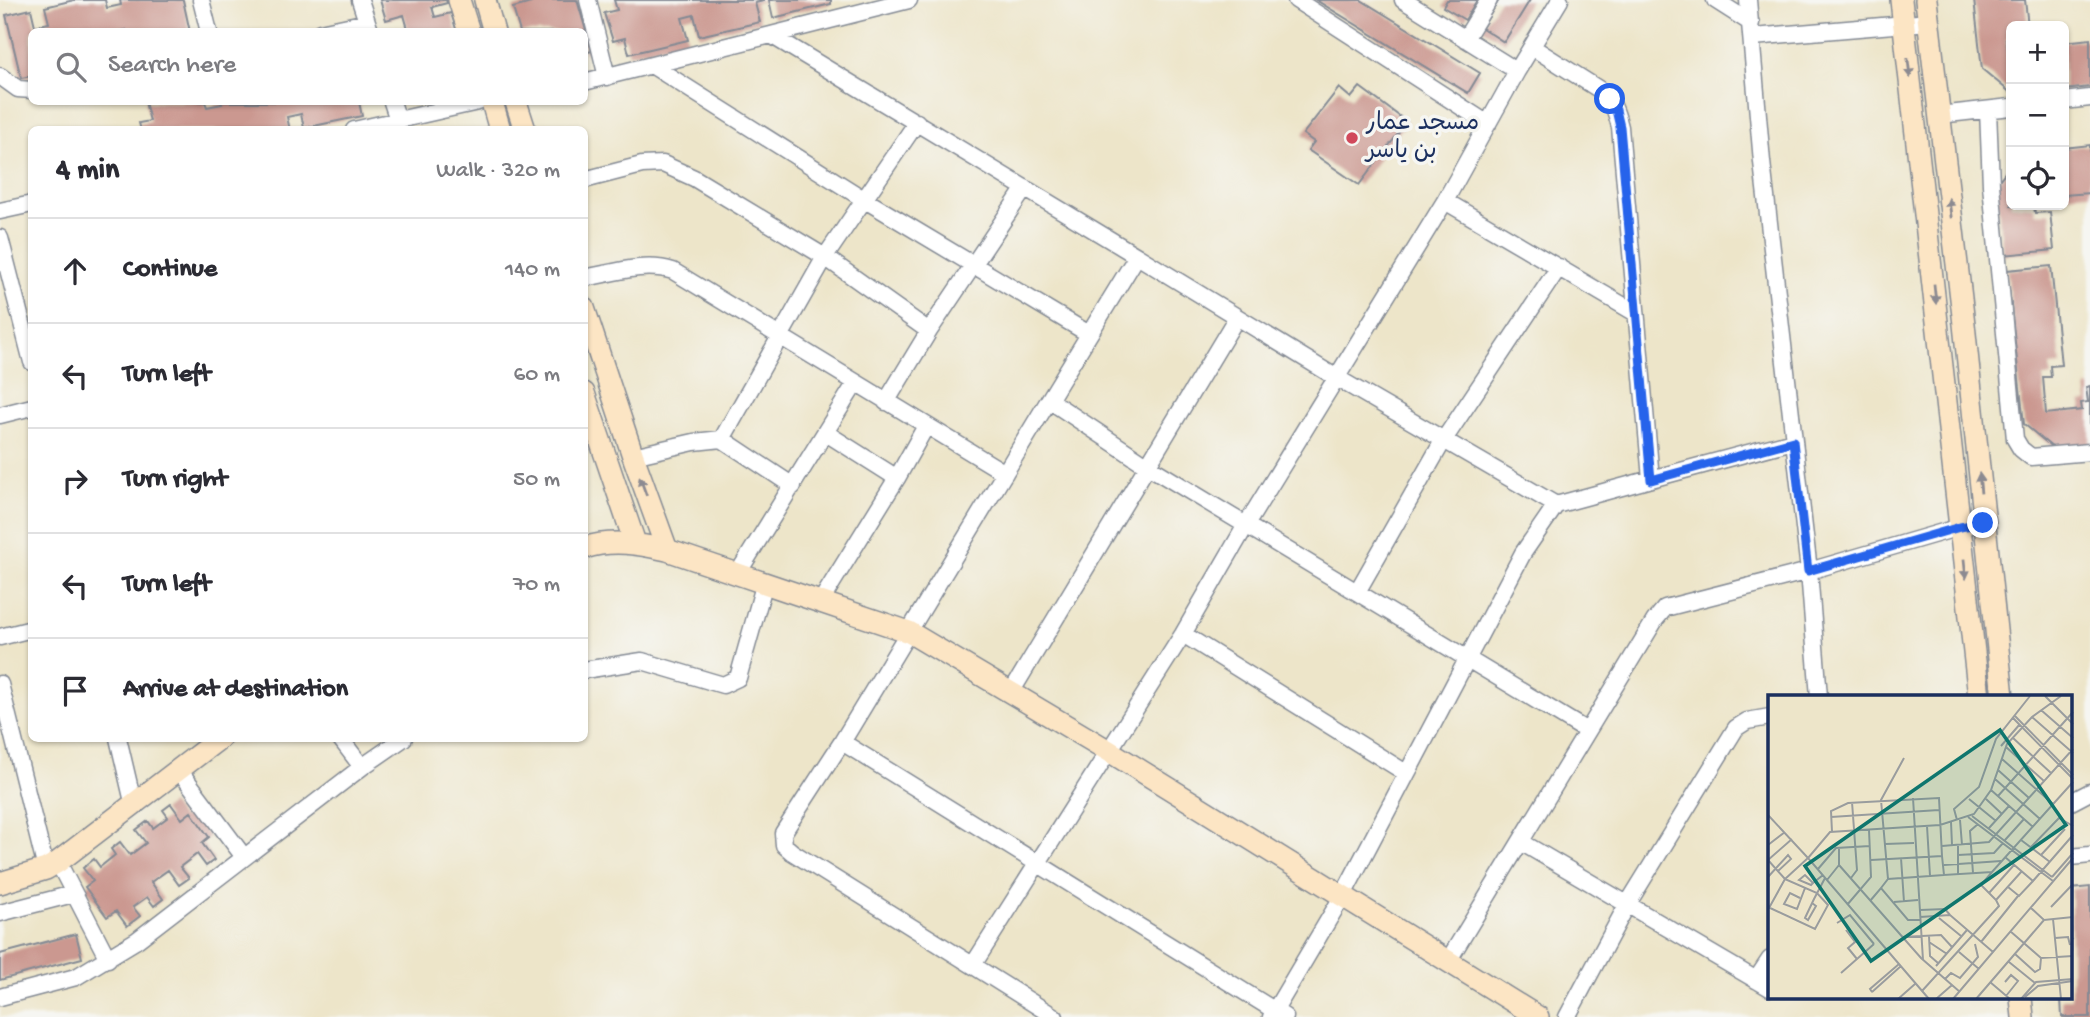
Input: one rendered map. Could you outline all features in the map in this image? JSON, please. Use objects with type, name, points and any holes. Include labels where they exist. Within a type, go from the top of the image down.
[{"type":"main road","points":[[459,0],[468,28]]},
{"type":"main road","points":[[485,0],[493,28]]},
{"type":"main road","points":[[1902,0],[1979,695]]},
{"type":"main road","points":[[1926,0],[1966,336],[1983,523],[2003,695]]},
{"type":"main road","points":[[493,105],[499,126]]},
{"type":"main road","points":[[517,105],[524,126]]},
{"type":"main road","points":[[1922,168],[1945,167]]},
{"type":"main road","points":[[588,320],[667,550]]},
{"type":"main road","points":[[588,405],[635,543]]},
{"type":"main road","points":[[588,547],[612,542],[635,543],[667,550],[909,632],[1110,751],[1538,1017]]},
{"type":"main road","points":[[0,883],[52,866],[214,742]]},
{"type":"street","points":[[201,0],[208,28]]},
{"type":"street","points":[[360,0],[369,27]]},
{"type":"street","points":[[588,0],[607,77]]},
{"type":"street","points":[[588,81],[909,0]]},
{"type":"street","points":[[1296,0],[1488,124]]},
{"type":"street","points":[[1404,0],[1517,71]]},
{"type":"street","points":[[1465,39],[1489,0]]},
{"type":"street","points":[[973,965],[1182,634],[1245,525],[1445,201],[1560,0]]},
{"type":"street","points":[[1714,0],[1752,30],[1929,22]]},
{"type":"street","points":[[1748,0],[1762,162],[1808,571],[1819,695]]},
{"type":"street","points":[[771,35],[1337,378],[1556,505]]},
{"type":"street","points":[[1532,47],[1600,90],[1610,99],[1616,110],[1620,127],[1634,312],[1643,375],[1651,480]]},
{"type":"street","points":[[653,66],[866,200],[1089,334]]},
{"type":"street","points":[[0,76],[18,89],[28,90]]},
{"type":"street","points":[[2069,100],[2090,98]]},
{"type":"street","points":[[393,105],[398,120]]},
{"type":"street","points":[[372,126],[465,105]]},
{"type":"street","points":[[1939,115],[2006,108]]},
{"type":"street","points":[[1988,110],[1991,185],[2015,439],[2021,449],[2031,457],[2090,452]]},
{"type":"street","points":[[722,439],[825,257],[917,122]]},
{"type":"street","points":[[588,179],[642,165],[663,164],[694,178],[825,257],[929,331]]},
{"type":"street","points":[[886,402],[929,331],[1025,188]]},
{"type":"street","points":[[1445,201],[1634,312]]},
{"type":"street","points":[[0,211],[28,205]]},
{"type":"street","points":[[0,238],[26,308],[28,326]]},
{"type":"street","points":[[1055,1017],[792,852],[784,845],[783,834],[842,743],[1137,256]]},
{"type":"street","points":[[588,277],[648,267],[662,267],[684,276],[855,384],[1005,473]]},
{"type":"street","points":[[1357,592],[1443,441],[1559,267]]},
{"type":"street","points":[[1010,694],[1237,317]]},
{"type":"street","points":[[738,573],[855,384]]},
{"type":"street","points":[[1049,400],[1148,466],[1587,731]]},
{"type":"street","points":[[0,415],[28,408]]},
{"type":"street","points":[[821,601],[926,426]]},
{"type":"street","points":[[826,433],[897,478]]},
{"type":"street","points":[[633,456],[694,442],[722,439],[793,486]]},
{"type":"street","points":[[842,743],[1277,1015],[1522,554],[1556,505],[1793,441]]},
{"type":"street","points":[[1448,961],[1654,620],[1665,608],[1983,523]]},
{"type":"street","points":[[588,669],[642,661],[723,685],[732,682],[738,678],[765,582]]},
{"type":"street","points":[[0,637],[28,630]]},
{"type":"street","points":[[1182,634],[1406,773]]},
{"type":"street","points":[[0,684],[52,866],[73,894],[108,959]]},
{"type":"street","points":[[1567,1017],[1627,905],[1736,728],[1768,717]]},
{"type":"street","points":[[119,742],[134,806]]},
{"type":"street","points":[[343,742],[362,767]]},
{"type":"street","points":[[0,997],[76,977],[108,959],[137,940],[398,742]]},
{"type":"street","points":[[179,770],[244,857]]},
{"type":"street","points":[[2072,801],[2090,792]]},
{"type":"street","points":[[1521,842],[1763,984],[1768,965]]},
{"type":"street","points":[[2072,858],[2090,855]]},
{"type":"street","points":[[0,913],[73,894]]},
{"type":"building","points":[[74,0],[105,0],[107,8],[121,5],[120,0],[183,0],[189,28],[28,28],[28,77],[21,78],[6,15],[31,9],[35,26],[49,23],[45,7]]},
{"type":"building","points":[[380,0],[446,0],[447,3],[432,7],[435,17],[451,13],[456,28],[408,28],[404,15],[386,20]]},
{"type":"building","points":[[530,0],[577,0],[585,28],[519,28],[513,8],[531,3]]},
{"type":"building","points":[[614,0],[764,1],[755,3],[760,22],[699,36],[694,15],[682,18],[688,40],[629,54],[625,38],[613,41],[604,13],[617,10]]},
{"type":"building","points":[[769,0],[831,0],[831,4],[773,18]]},
{"type":"building","points":[[1316,0],[1361,0],[1480,73],[1468,93]]},
{"type":"building","points":[[1447,0],[1477,0],[1465,20],[1443,7]]},
{"type":"building","points":[[1499,0],[1530,0],[1504,42],[1482,28]]},
{"type":"building","points":[[1974,0],[2025,0],[2027,21],[2006,21],[2006,89],[1982,69]]},
{"type":"building","points":[[2090,39],[2090,87],[2069,89],[2069,41]]},
{"type":"building","name":"مسجد عمار بن ياسر","points":[[1360,87],[1407,122],[1359,185],[1308,150],[1314,142],[1303,134],[1339,88],[1351,98]]},
{"type":"building","points":[[146,105],[360,105],[362,116],[314,126],[304,126],[301,114],[287,117],[289,126],[140,126],[139,123],[150,121]]},
{"type":"building","points":[[2090,145],[2090,193],[2069,195],[2069,147]]},
{"type":"building","points":[[2006,171],[2006,210],[2050,212],[2054,250],[2003,255],[1996,184]]},
{"type":"building","points":[[2051,266],[2061,365],[2050,366],[2051,377],[2043,377],[2046,414],[2082,410],[2081,403],[2088,402],[2086,387],[2090,386],[2090,445],[2053,448],[2024,424],[2007,270]]},
{"type":"building","points":[[171,804],[182,819],[191,812],[209,837],[202,843],[214,860],[206,866],[197,854],[180,867],[189,878],[179,885],[168,870],[151,882],[163,899],[154,906],[147,897],[133,907],[140,916],[127,926],[116,911],[107,917],[85,887],[93,881],[83,868],[94,859],[100,867],[115,855],[111,849],[120,842],[130,855],[146,843],[136,830],[148,821],[153,828],[168,817],[163,810]]},
{"type":"building","points":[[2090,887],[2090,1017],[2062,1017],[2061,1000],[2072,1000],[2072,889]]},
{"type":"building","points":[[76,934],[82,958],[0,980],[0,954]]},
{"type":"place","name":"مسجد عمار بن ياسر","points":[[1352,138]]},
{"type":"route","points":[[1610,99],[1620,127],[1634,312],[1643,375],[1651,480],[1793,441],[1808,571],[1960,527],[1983,523]]}]
